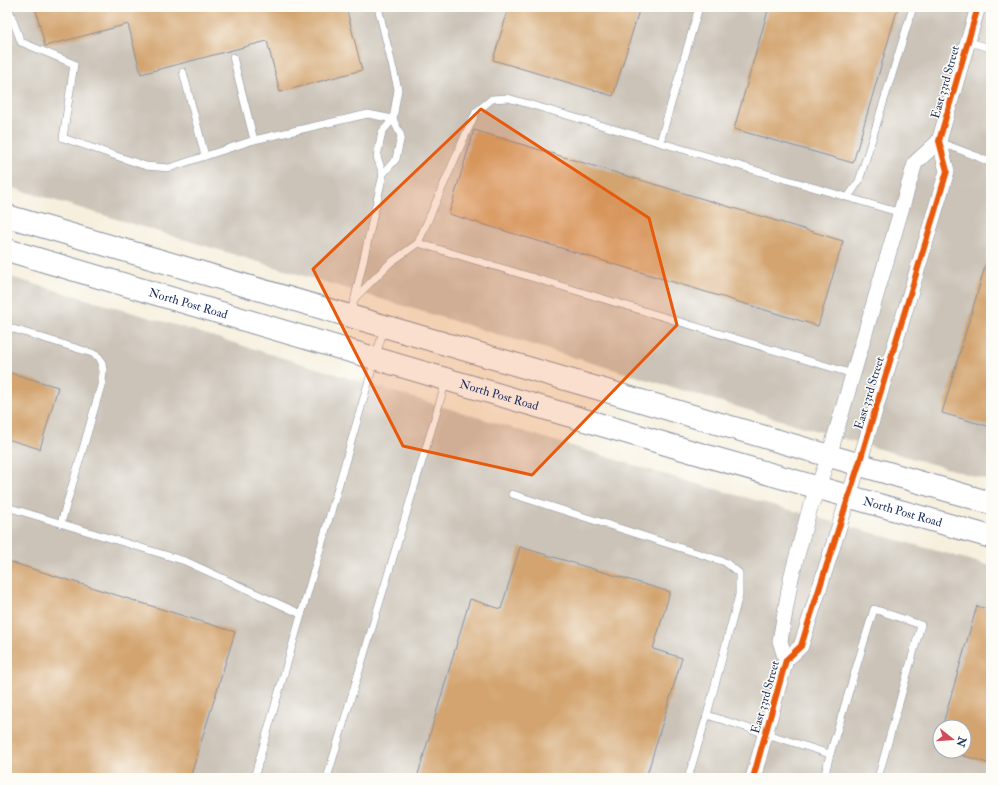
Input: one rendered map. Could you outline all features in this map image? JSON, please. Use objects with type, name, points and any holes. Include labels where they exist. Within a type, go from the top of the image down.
[{"type":"main road","points":[[7,216],[352,306],[385,326],[991,503]]},
{"type":"main road","name":"North Post Road","points":[[7,250],[991,537]]},
{"type":"street","name":"East 33rd Street","points":[[753,778],[786,660],[801,646],[859,464],[947,171],[939,142],[978,7]]},
{"type":"street","name":"East 33rd Street","points":[[786,660],[780,640],[791,578],[809,511],[829,456],[915,163],[939,142]]},
{"type":"lane","points":[[8,7],[21,42],[74,64],[63,138],[146,166],[169,168],[254,140],[368,114],[393,119]]},
{"type":"lane","points":[[378,7],[398,89],[393,119],[382,132],[377,157],[383,174]]},
{"type":"lane","points":[[660,142],[699,7]]},
{"type":"lane","points":[[848,197],[859,181],[913,7]]},
{"type":"lane","points":[[968,42],[991,48]]},
{"type":"lane","points":[[234,57],[254,140]]},
{"type":"lane","points":[[183,72],[205,156]]},
{"type":"lane","points":[[352,306],[390,263],[418,243],[476,112],[492,99],[508,98],[901,212]]},
{"type":"lane","points":[[352,306],[383,174],[396,159],[401,136],[393,119]]},
{"type":"lane","points":[[939,142],[991,163]]},
{"type":"lane","points":[[418,243],[853,374]]},
{"type":"lane","points":[[254,778],[385,326]]},
{"type":"lane","points":[[7,327],[92,352],[99,357],[102,363],[103,372],[98,396],[61,523]]},
{"type":"lane","points":[[327,778],[446,379]]},
{"type":"lane","points":[[512,494],[725,562],[739,573],[739,595],[707,715],[688,778]]},
{"type":"lane","points":[[7,507],[185,561],[301,614]]},
{"type":"lane","points":[[824,778],[874,609],[922,625],[878,778]]},
{"type":"lane","points":[[707,715],[830,754]]},
{"type":"highlighted area","points":[[481,109],[649,218],[677,325],[532,475],[403,446],[313,269]]},
{"type":"shaded area","points":[[7,7],[991,7],[991,481],[814,430],[7,186]]},
{"type":"shaded area","points":[[7,276],[185,328],[683,480],[991,566],[991,778],[7,778]]},
{"type":"building","points":[[35,7],[346,7],[362,70],[280,92],[267,41],[141,74],[128,24],[45,46]]},
{"type":"building","points":[[509,7],[640,7],[613,96],[493,60]]},
{"type":"building","points":[[769,7],[898,7],[853,163],[734,129]]},
{"type":"building","points":[[474,130],[843,241],[818,326],[449,214]]},
{"type":"building","points":[[989,253],[991,254],[991,427],[942,413]]},
{"type":"building","points":[[7,372],[58,387],[40,449],[7,439]]},
{"type":"building","points":[[520,547],[670,592],[653,649],[682,658],[646,778],[417,778],[470,599],[501,609]]},
{"type":"building","points":[[7,561],[235,632],[190,778],[7,778]]},
{"type":"building","points":[[977,606],[991,610],[991,764],[972,758],[972,719],[944,719]]},
{"type":"cycle path","points":[[753,778],[786,660],[801,646],[859,464],[947,171],[939,141],[978,7]]}]
